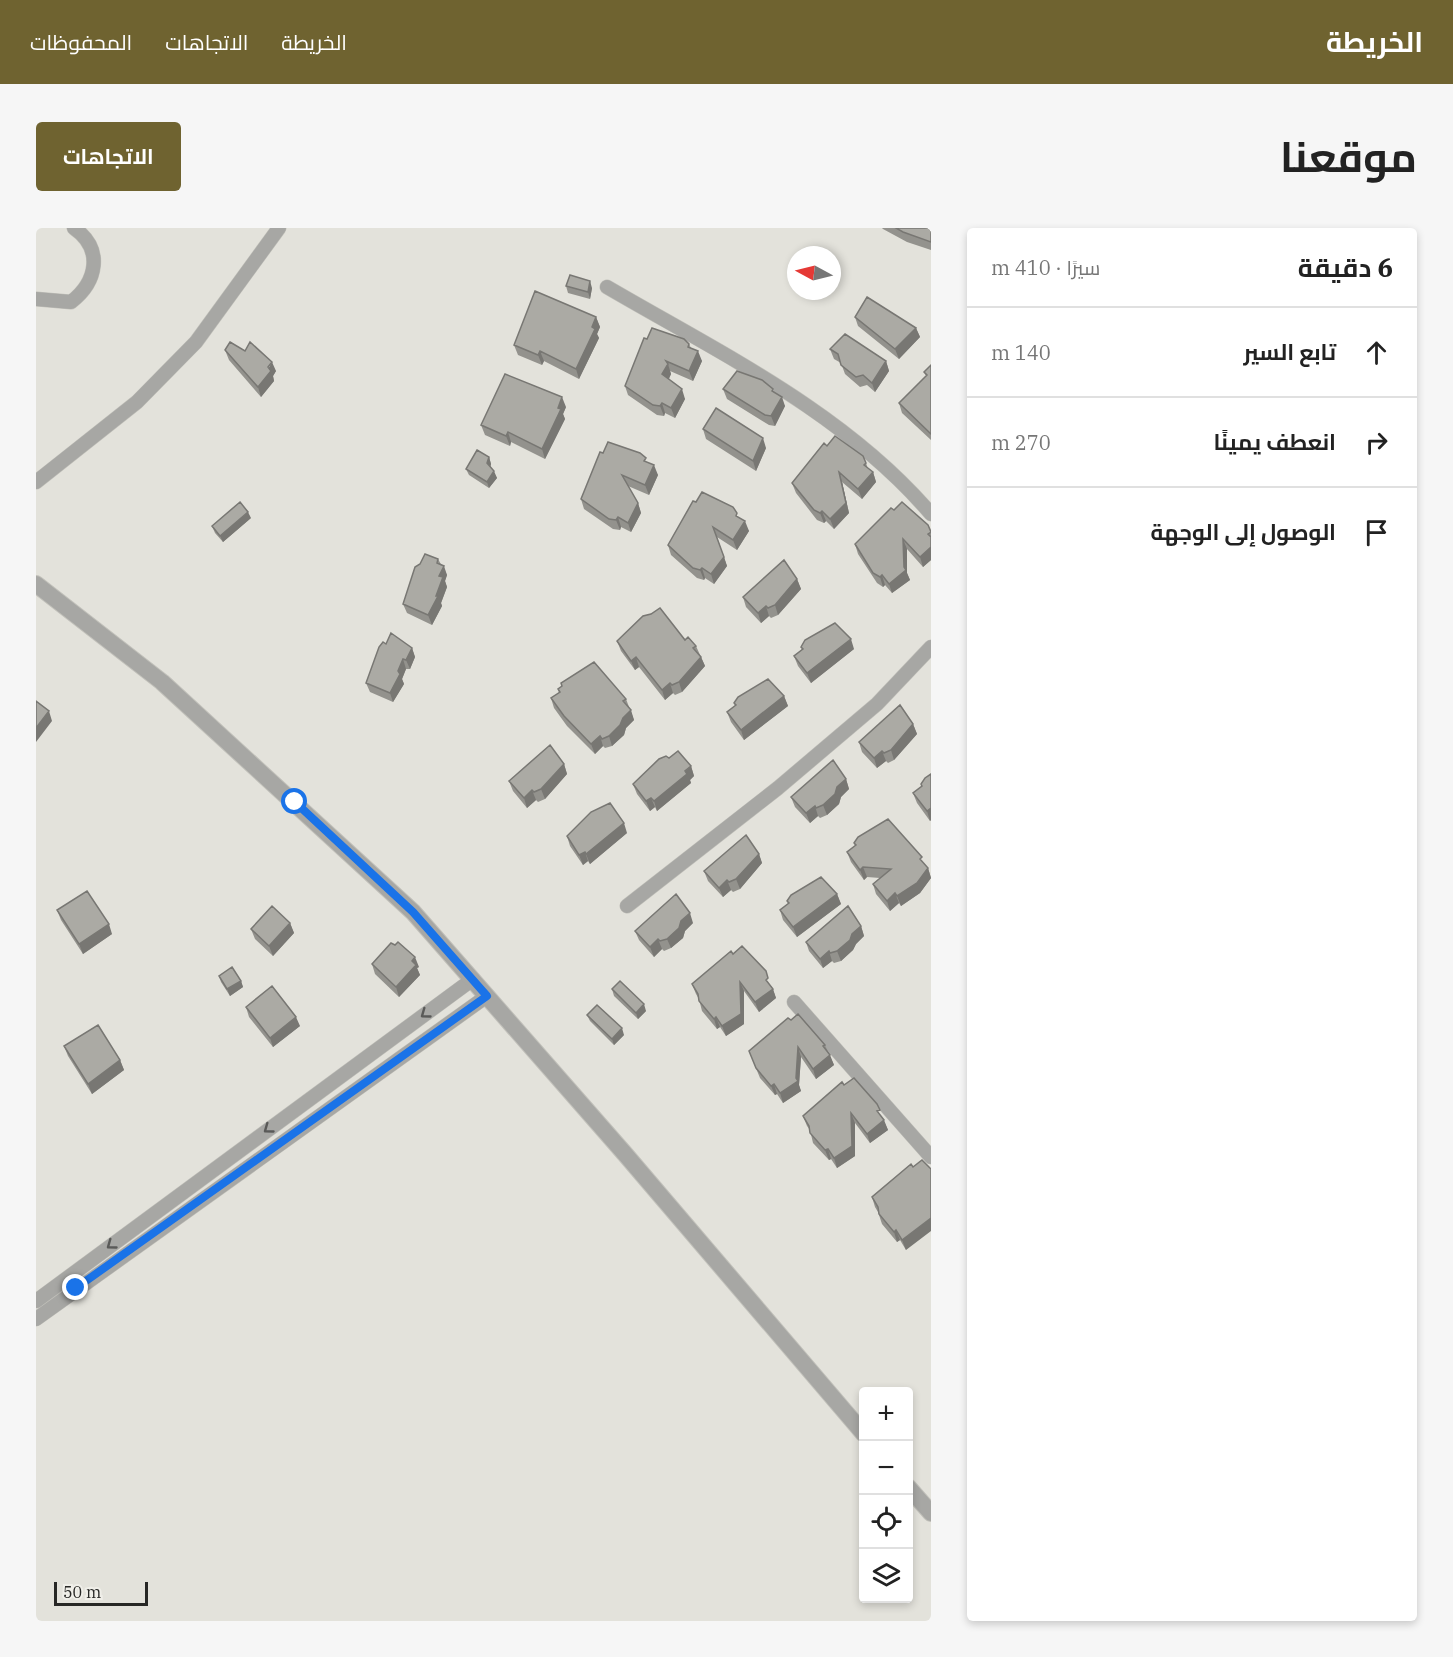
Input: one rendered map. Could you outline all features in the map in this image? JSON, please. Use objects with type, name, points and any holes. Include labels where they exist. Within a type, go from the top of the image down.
[{"type":"street","points":[[36,299],[71,302],[84,293],[92,274],[94,251],[87,237],[75,228]]},
{"type":"street","points":[[36,482],[137,402],[195,342],[279,228]]},
{"type":"street","points":[[607,287],[783,390],[862,446],[915,495],[931,514]]},
{"type":"street","points":[[36,584],[162,682],[413,912],[859,1428]]},
{"type":"street","points":[[627,906],[778,788],[877,704],[931,647]]},
{"type":"street","points":[[36,1301],[473,980]]},
{"type":"street","points":[[36,1318],[487,996]]},
{"type":"street","points":[[794,1002],[931,1157]]},
{"type":"street","points":[[913,1492],[931,1513]]},
{"type":"building","points":[[896,228],[931,228],[931,242],[903,232]]},
{"type":"building","points":[[570,275],[590,281],[588,292],[566,286]]},
{"type":"building","points":[[535,291],[596,317],[592,327],[595,329],[576,369],[540,351],[538,355],[514,345]]},
{"type":"building","points":[[867,297],[916,328],[895,349],[855,317]]},
{"type":"building","points":[[652,328],[684,339],[689,344],[688,347],[698,351],[689,371],[666,361],[668,364],[662,374],[682,389],[671,408],[662,403],[660,406],[653,405],[625,386],[644,338],[647,339]]},
{"type":"building","points":[[845,334],[886,361],[872,383],[863,375],[856,377],[841,365],[838,354],[830,349]]},
{"type":"building","points":[[230,342],[245,351],[250,342],[272,362],[268,367],[271,371],[258,387],[225,350]]},
{"type":"building","points":[[931,365],[931,434],[899,403],[927,375],[924,372]]},
{"type":"building","points":[[737,371],[762,380],[773,389],[772,391],[782,397],[771,416],[765,415],[723,389]]},
{"type":"building","points":[[505,374],[562,397],[558,408],[561,409],[542,449],[508,432],[506,436],[481,425]]},
{"type":"building","points":[[716,408],[763,438],[753,461],[703,429]]},
{"type":"building","points":[[835,436],[863,456],[866,463],[864,465],[873,472],[858,489],[839,472],[846,503],[830,519],[822,511],[820,513],[814,510],[792,483],[824,443],[827,446]]},
{"type":"building","points":[[608,442],[640,453],[646,458],[644,461],[654,465],[645,485],[622,475],[638,503],[628,523],[618,517],[616,520],[609,519],[581,499],[600,452],[603,453]]},
{"type":"building","points":[[477,450],[489,457],[487,463],[494,471],[487,482],[466,469]]},
{"type":"building","points":[[702,492],[733,507],[737,513],[736,516],[745,521],[733,540],[713,527],[724,557],[711,574],[702,568],[700,570],[693,568],[668,545],[693,501],[696,502]]},
{"type":"building","points":[[240,502],[248,512],[220,536],[212,526]]},
{"type":"building","points":[[902,502],[928,525],[931,532],[928,534],[931,537],[931,547],[920,557],[903,539],[906,570],[889,584],[882,575],[880,577],[873,573],[855,544],[891,508],[894,510]]},
{"type":"building","points":[[425,554],[438,559],[437,563],[444,566],[439,576],[443,577],[436,596],[438,596],[428,615],[403,604],[415,567],[420,564]]},
{"type":"building","points":[[784,560],[797,579],[775,605],[768,608],[766,606],[758,613],[743,597]]},
{"type":"building","points":[[660,608],[685,640],[688,637],[696,646],[693,648],[701,657],[679,682],[672,685],[670,683],[662,690],[636,657],[631,661],[617,641],[643,616]]},
{"type":"building","points":[[835,623],[851,639],[807,673],[794,656],[803,649],[801,647],[805,640]]},
{"type":"building","points":[[391,633],[412,648],[406,660],[403,659],[398,671],[400,674],[390,693],[366,683],[379,647],[383,642],[386,644]]},
{"type":"building","points":[[594,662],[626,699],[623,701],[631,710],[609,736],[602,739],[600,736],[591,744],[564,716],[551,698],[560,692],[558,689],[562,686],[561,683]]},
{"type":"building","points":[[768,679],[784,696],[741,730],[727,712],[736,705],[734,703],[738,697]]},
{"type":"building","points":[[36,701],[49,711],[36,728]]},
{"type":"building","points":[[900,705],[913,724],[891,750],[884,753],[882,751],[874,758],[859,742]]},
{"type":"building","points":[[550,745],[564,764],[541,789],[534,792],[532,790],[524,798],[509,781]]},
{"type":"building","points":[[678,751],[691,766],[685,771],[687,774],[654,801],[651,798],[646,801],[633,784],[659,759],[666,756],[669,758]]},
{"type":"building","points":[[833,760],[846,779],[823,805],[816,808],[815,806],[806,813],[791,797]]},
{"type":"building","points":[[931,774],[931,808],[927,811],[913,793]]},
{"type":"building","points":[[610,803],[624,823],[586,854],[585,852],[579,855],[567,836],[591,812]]},
{"type":"building","points":[[888,819],[922,857],[920,859],[928,868],[917,883],[897,896],[895,893],[887,901],[873,884],[891,869],[863,867],[860,870],[847,852],[856,845],[854,843],[858,837]]},
{"type":"building","points":[[746,835],[759,854],[736,879],[729,882],[727,880],[719,888],[704,871]]},
{"type":"building","points":[[821,877],[837,894],[793,927],[780,910],[789,903],[787,901],[791,895]]},
{"type":"building","points":[[87,891],[109,924],[79,944],[57,910]]},
{"type":"building","points":[[676,894],[690,913],[667,939],[660,941],[658,939],[650,947],[635,931]]},
{"type":"building","points":[[272,906],[290,923],[269,946],[251,929]]},
{"type":"building","points":[[848,906],[861,926],[837,951],[830,953],[829,951],[820,959],[806,942]]},
{"type":"building","points":[[398,942],[415,957],[412,961],[416,965],[396,987],[372,964],[391,943],[395,945]]},
{"type":"building","points":[[742,946],[766,971],[768,978],[766,980],[773,989],[755,1002],[740,982],[741,1014],[722,1026],[699,1001],[692,984],[731,951],[733,954]]},
{"type":"building","points":[[232,967],[241,981],[227,989],[219,976]]},
{"type":"building","points":[[620,981],[644,1004],[636,1013],[612,989]]},
{"type":"building","points":[[272,986],[296,1017],[270,1038],[246,1007]]},
{"type":"building","points":[[597,1005],[622,1028],[612,1039],[587,1015]]},
{"type":"building","points":[[798,1014],[825,1045],[823,1046],[830,1055],[813,1069],[798,1047],[796,1078],[798,1081],[780,1093],[774,1084],[771,1086],[756,1068],[749,1051],[788,1018],[791,1020]]},
{"type":"building","points":[[98,1025],[120,1060],[88,1084],[64,1046]]},
{"type":"building","points":[[854,1078],[877,1104],[880,1110],[877,1111],[884,1120],[867,1134],[851,1113],[852,1146],[834,1158],[828,1149],[825,1150],[810,1133],[803,1116],[842,1082],[844,1085]]},
{"type":"building","points":[[922,1160],[931,1169],[931,1218],[902,1240],[896,1230],[894,1232],[879,1214],[872,1197],[911,1164],[913,1167]]},
{"type":"route","points":[[76,1288],[487,996],[413,912],[295,802]]}]
